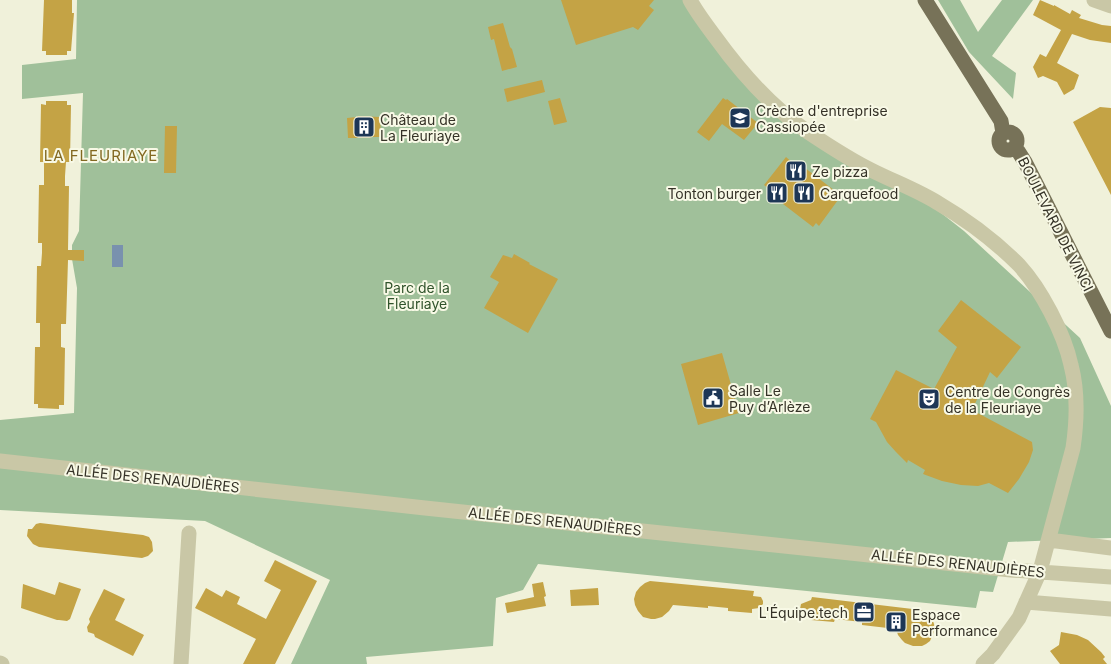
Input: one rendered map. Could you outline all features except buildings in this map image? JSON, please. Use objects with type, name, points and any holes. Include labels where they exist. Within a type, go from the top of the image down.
[{"type":"main road","name":"BOULEVARD DE VINCI","points":[[925,0],[1001,121],[1003,134],[999,138],[1001,147],[1006,150],[1018,151],[1111,331]]},
{"type":"street","points":[[690,0],[708,28],[739,68],[785,116],[842,154],[872,171],[914,189],[957,214],[1019,266],[1039,292],[1052,315],[1071,365],[1076,408],[1073,448],[1040,571],[1019,618],[993,654],[983,664]]},
{"type":"street","points":[[1094,0],[1111,6]]},
{"type":"street","name":"ALLÉE DES RENAUDIÈRES","points":[[0,461],[1011,570],[1111,577]]},
{"type":"street","points":[[181,664],[189,534]]},
{"type":"street","points":[[1049,540],[1111,548]]},
{"type":"street","points":[[1026,602],[1111,610]]},
{"type":"green space","name":"Parc de la Fleuriaye","points":[[77,0],[690,0],[787,125],[931,205],[964,231],[1080,338],[1111,406],[1111,538],[1008,542],[993,592],[980,591],[976,608],[538,564],[523,590],[496,598],[493,646],[366,657],[367,664],[291,664],[330,580],[205,521],[0,510],[0,420],[74,413],[77,288],[72,259],[72,245],[79,231],[83,93],[22,99],[22,65],[76,59]]},
{"type":"green space","points":[[938,0],[960,0],[978,32],[1002,0],[1033,0],[992,56],[1016,73],[1013,99],[969,52]]},
{"type":"water","points":[[112,245],[123,245],[123,267],[112,267]]},
{"type":"place","name":"Crèche d'entreprise Cassiopée","points":[[740,118]]},
{"type":"place","name":"Château de La Fleuriaye","points":[[364,127]]},
{"type":"place","name":"Ze pizza","points":[[796,171]]},
{"type":"place","name":"Tonton burger","points":[[777,193]]},
{"type":"place","name":"Carquefood","points":[[804,193]]},
{"type":"place","name":"Salle Le Puy d’Arlèze","points":[[713,398]]},
{"type":"place","name":"Centre de Congrès de la Fleuriaye","points":[[929,399]]},
{"type":"place","name":"L'Équipe.tech","points":[[864,612]]},
{"type":"place","name":"Espace Performance","points":[[896,622]]},
{"type":"district","name":"LA FLEURIAYE","points":[[101,155]]}]
